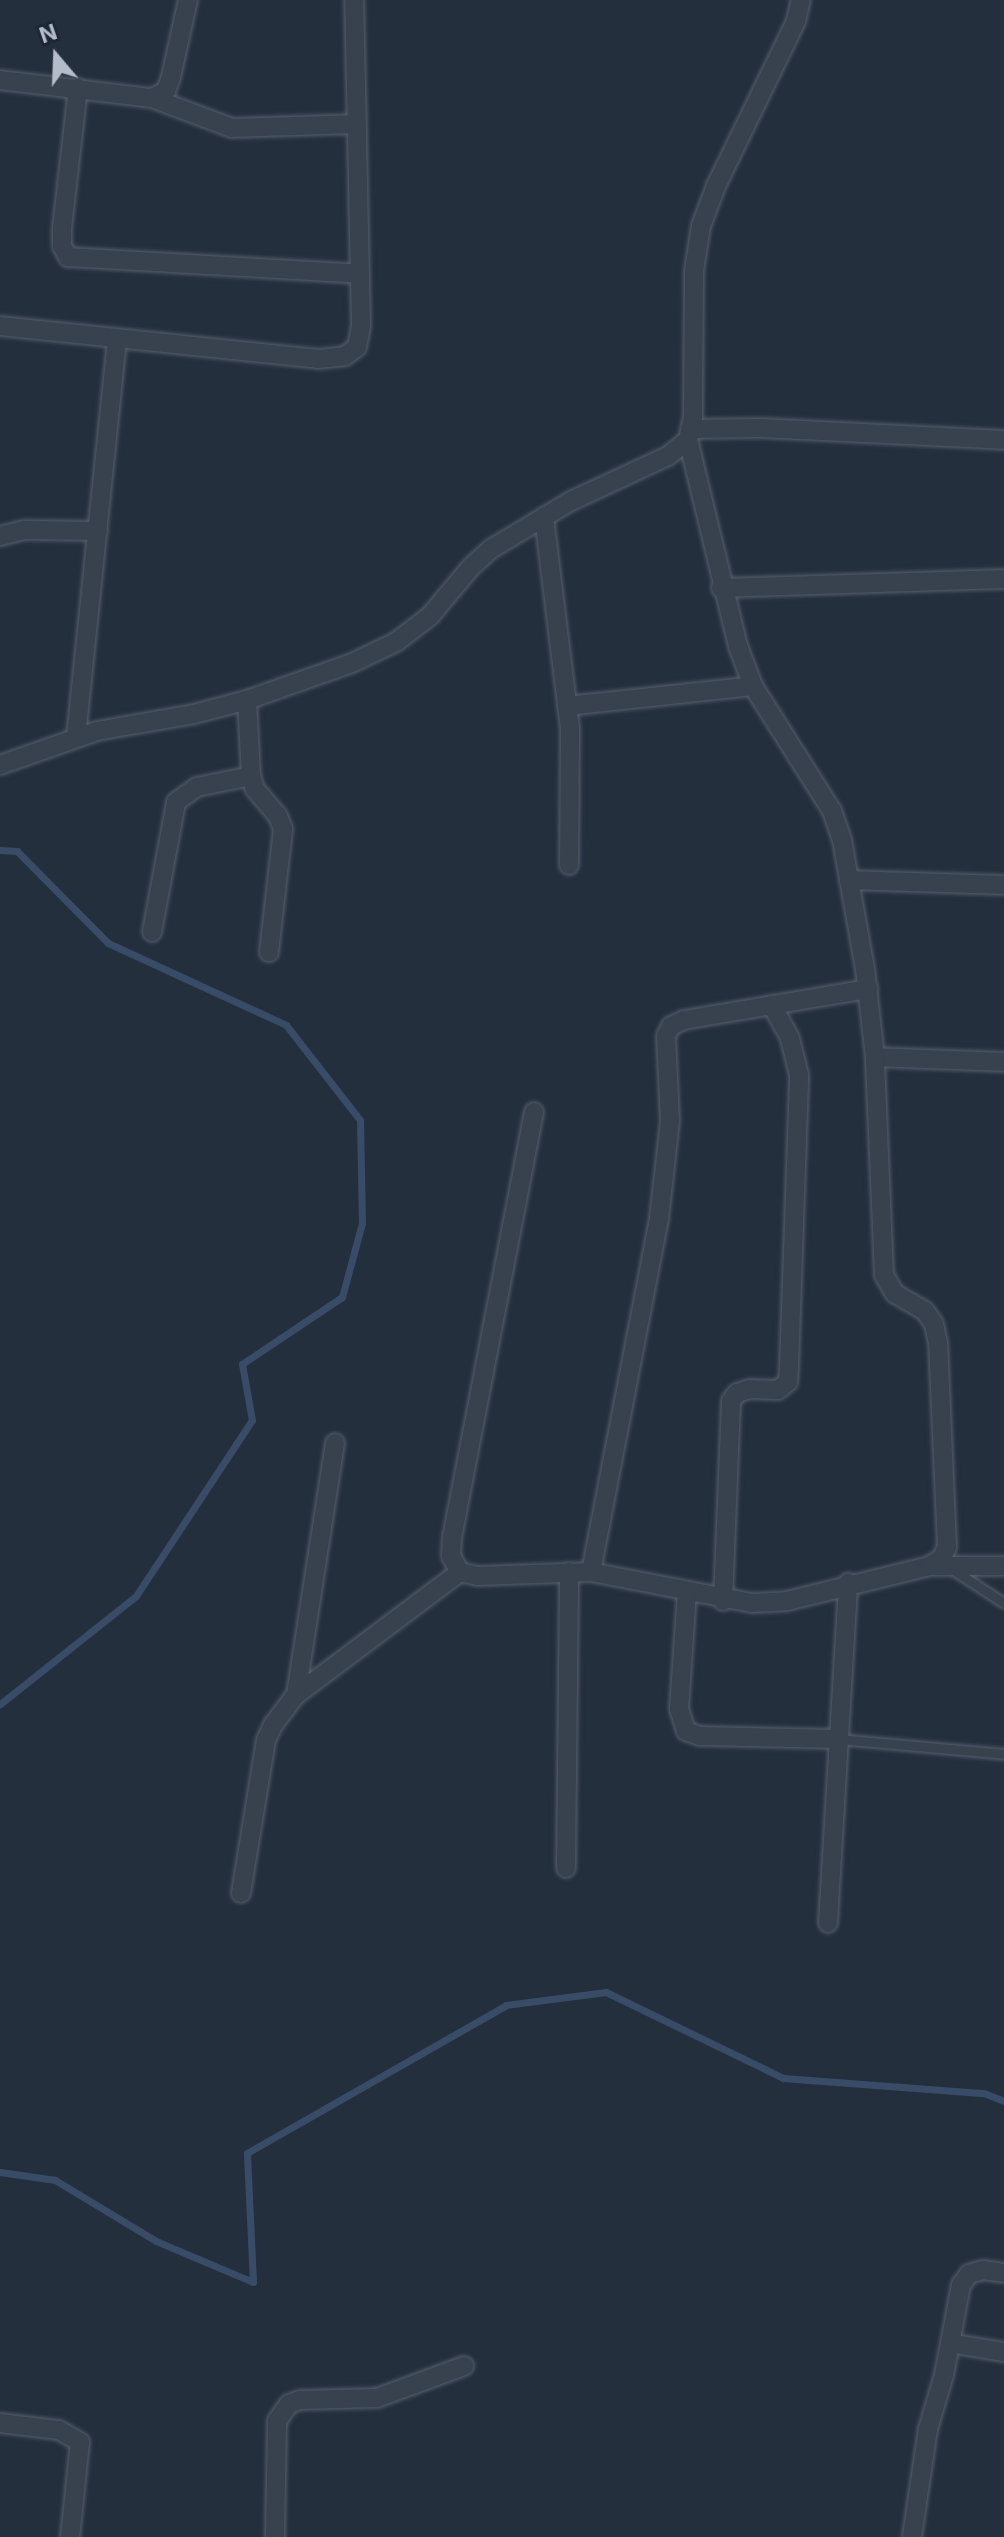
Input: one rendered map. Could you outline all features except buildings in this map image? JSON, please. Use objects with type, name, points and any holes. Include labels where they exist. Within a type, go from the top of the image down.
[{"type":"street","points":[[152,98],[166,91],[188,0]]},
{"type":"street","points":[[0,326],[318,359],[345,356],[357,347],[361,326],[354,0]]},
{"type":"street","points":[[801,0],[796,21],[716,186],[701,226],[694,271],[689,435],[721,588],[753,686],[832,811],[842,840],[868,989],[875,1057],[884,1275],[895,1294],[925,1311],[934,1324],[938,1343],[947,1547],[938,1566]]},
{"type":"street","points":[[0,80],[152,98],[232,128],[357,124]]},
{"type":"street","points":[[78,88],[62,229],[62,246],[68,257],[360,274]]},
{"type":"street","points":[[76,737],[117,339]]},
{"type":"street","points":[[0,765],[76,737],[247,700],[352,663],[396,642],[430,616],[491,549],[544,517],[668,456],[689,435],[761,428],[1004,440]]},
{"type":"street","points":[[544,517],[567,706],[571,766],[569,865]]},
{"type":"street","points":[[0,536],[24,530],[98,531]]},
{"type":"street","points":[[721,588],[1004,579]]},
{"type":"street","points":[[567,706],[753,686]]},
{"type":"street","points":[[247,700],[251,776],[255,789],[278,816],[283,829],[269,952]]},
{"type":"street","points":[[152,932],[176,802],[197,787],[251,776]]},
{"type":"street","points":[[849,880],[1004,885]]},
{"type":"street","points":[[591,1572],[659,1219],[670,1121],[666,1036],[671,1026],[684,1020],[868,989]]},
{"type":"street","points":[[723,1601],[731,1401],[737,1393],[750,1389],[778,1390],[788,1382],[799,1075],[790,1038],[772,1005]]},
{"type":"street","points":[[875,1057],[1004,1062]]},
{"type":"street","points":[[534,1112],[452,1537],[451,1556],[460,1572],[478,1576],[591,1572],[723,1601],[752,1603],[787,1601],[848,1583],[938,1566],[1004,1566]]},
{"type":"street","points":[[296,1695],[335,1443]]},
{"type":"street","points":[[241,1893],[266,1740],[296,1695],[460,1572]]},
{"type":"street","points":[[566,1868],[569,1572]]},
{"type":"street","points":[[828,1923],[848,1583]]},
{"type":"street","points":[[687,1592],[679,1709],[686,1731],[700,1736],[837,1739]]},
{"type":"street","points":[[912,2537],[928,2429],[961,2285],[969,2274],[983,2270],[1004,2273]]},
{"type":"street","points":[[950,2343],[1004,2352]]},
{"type":"street","points":[[275,2537],[277,2421],[289,2404],[300,2400],[377,2398],[464,2366]]},
{"type":"street","points":[[0,2423],[59,2430],[80,2442],[70,2537]]},
{"type":"lane","points":[[938,1566],[1004,1603]]},
{"type":"lane","points":[[837,1739],[1004,1754]]},
{"type":"waterway","points":[[0,850],[17,851],[108,943],[286,1025],[360,1120],[362,1223],[342,1297],[242,1364],[252,1420],[136,1596],[0,1704]]},
{"type":"waterway","points":[[0,2172],[55,2180],[156,2241],[253,2282],[247,2153],[506,2005],[606,1992],[783,2078],[984,2093],[1004,2101]]}]
